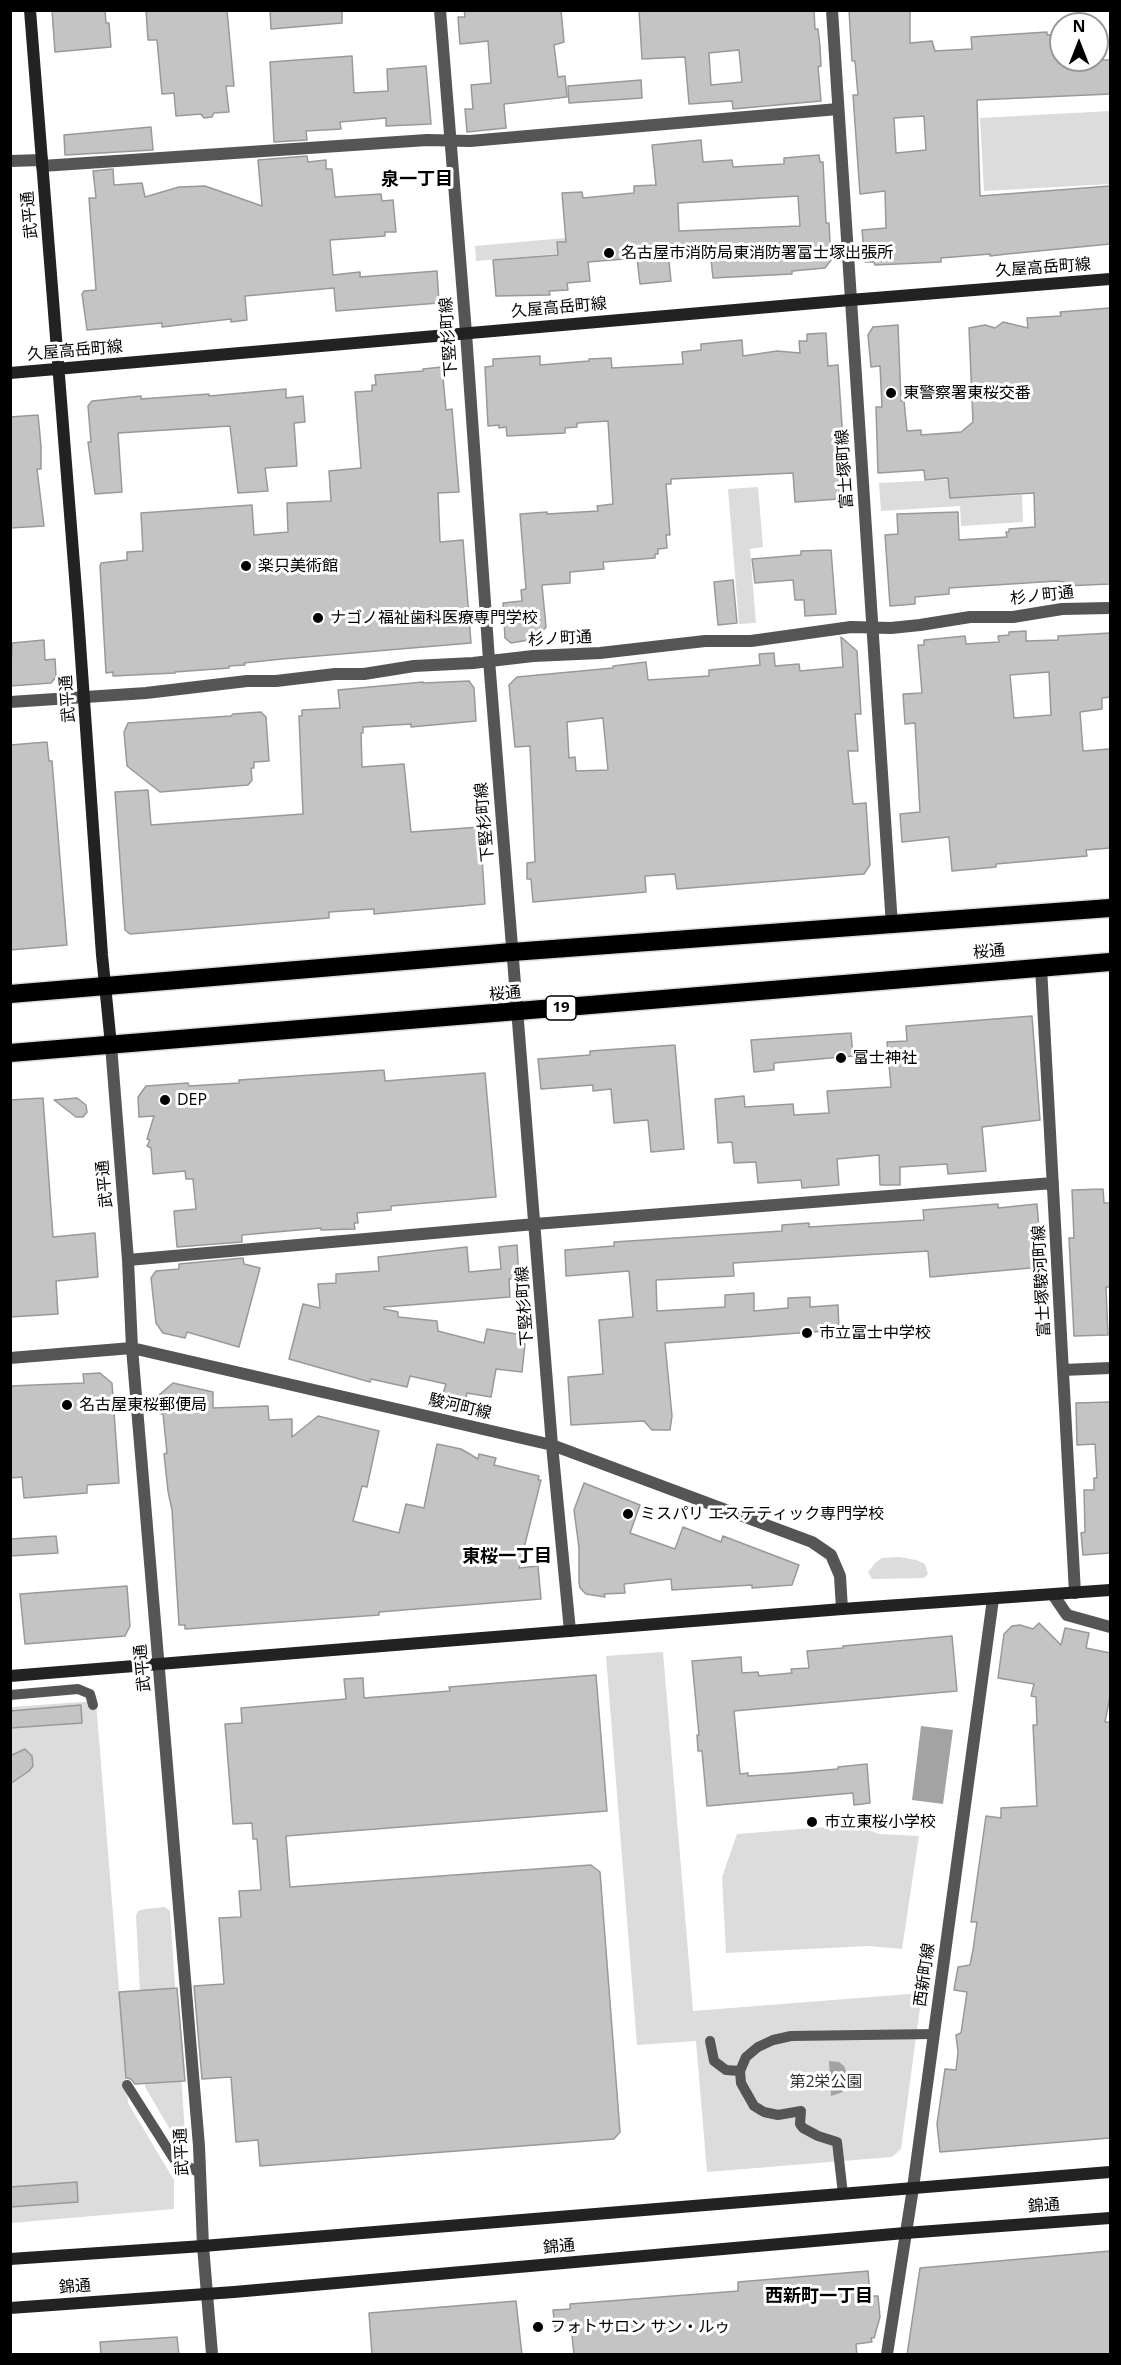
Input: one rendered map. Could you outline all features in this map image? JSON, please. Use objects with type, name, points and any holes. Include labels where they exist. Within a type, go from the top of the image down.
[{"type":"highway","name":"桜通","points":[[10,994],[512,952],[891,926],[1110,908]]},
{"type":"highway","name":"桜通","points":[[10,1053],[1110,962]]},
{"type":"street","name":"武平通","points":[[30,10],[128,1260],[132,1348],[160,1664],[200,2173],[203,2246],[212,2355]]},
{"type":"street","name":"下竪杉町線","points":[[440,10],[512,952],[552,1445],[570,1631]]},
{"type":"street","name":"富士塚町線","points":[[832,10],[891,926]]},
{"type":"street","points":[[10,161],[42,163],[427,140],[470,141],[838,109]]},
{"type":"street","name":"久屋高岳町線","points":[[10,373],[1110,279]]},
{"type":"street","name":"杉ノ町通","points":[[10,702],[146,693],[247,681],[276,681],[335,674],[364,674],[414,666],[600,653],[705,641],[751,641],[832,629],[920,625],[970,617],[1013,617],[1062,609],[1110,608]]},
{"type":"street","name":"富士塚駿河町線","points":[[1041,967],[1075,1593]]},
{"type":"street","points":[[128,1260],[535,1224],[1053,1184]]},
{"type":"street","name":"駿河町線","points":[[10,1358],[132,1348],[552,1445],[812,1542],[831,1555],[840,1576],[842,1609]]},
{"type":"street","points":[[1063,1370],[1110,1368]]},
{"type":"street","points":[[10,1676],[842,1609],[1054,1596],[1110,1590]]},
{"type":"street","points":[[1054,1596],[1067,1615],[1110,1628]]},
{"type":"street","name":"西新町線","points":[[887,2355],[913,2188],[993,1599]]},
{"type":"street","name":"錦通","points":[[10,2259],[203,2246],[1110,2172]]},
{"type":"street","name":"錦通","points":[[10,2308],[208,2294],[905,2233],[1110,2218]]},
{"type":"lane","points":[[10,1695],[78,1689],[90,1694],[93,1705]]},
{"type":"lane","points":[[843,2194],[837,2142],[803,2128],[800,2124],[801,2111],[778,2115],[764,2112],[754,2106],[741,2083],[740,2072],[746,2057],[758,2047],[773,2040],[791,2036],[934,2034]]},
{"type":"lane","points":[[710,2041],[714,2061],[726,2070],[740,2072]]},
{"type":"lane","points":[[127,2085],[174,2159],[200,2173]]},
{"type":"green space","points":[[1110,111],[1110,184],[984,191],[980,118]]},
{"type":"green space","points":[[565,238],[566,253],[476,261],[475,246]]},
{"type":"green space","points":[[959,479],[960,498],[1022,495],[1023,522],[961,526],[960,506],[881,511],[879,483]]},
{"type":"green space","points":[[758,487],[763,547],[750,549],[756,623],[739,624],[728,489]]},
{"type":"green space","points":[[899,1557],[925,1564],[928,1574],[924,1578],[872,1579],[868,1572],[875,1563],[882,1558]]},
{"type":"green space","name":"第2栄公園","points":[[663,1652],[693,2011],[922,1993],[901,2149],[892,2157],[707,2172],[696,2041],[637,2045],[606,1656]]},
{"type":"green space","points":[[96,1701],[128,2103],[174,2180],[174,2209],[11,2223],[11,1707]]},
{"type":"green space","points":[[853,1825],[880,1834],[919,1836],[902,1949],[869,1946],[726,1953],[722,1877],[737,1834]]},
{"type":"green space","points":[[165,1907],[170,1911],[186,2148],[181,2148],[145,2087],[136,1916],[138,1911]]},
{"type":"shaded area","points":[[921,1726],[953,1730],[943,1804],[912,1800]]},
{"type":"shaded area","points":[[829,2061],[839,2062],[844,2066],[849,2079],[843,2092],[831,2096]]},
{"type":"building","points":[[52,10],[105,10],[106,23],[109,23],[111,47],[55,52]]},
{"type":"building","points":[[146,10],[227,10],[234,86],[226,86],[229,112],[214,113],[212,117],[204,118],[201,114],[176,116],[174,93],[162,94],[157,40],[148,40]]},
{"type":"building","points":[[270,10],[342,10],[342,23],[271,29]]},
{"type":"building","points":[[464,10],[561,10],[564,42],[554,45],[558,77],[565,76],[567,97],[504,104],[506,128],[467,132],[465,109],[473,109],[471,85],[491,83],[488,41],[460,44],[458,17],[465,17]]},
{"type":"building","points":[[639,10],[814,10],[815,29],[818,29],[820,47],[821,66],[818,67],[821,101],[733,109],[732,101],[689,104],[685,57],[642,59]],"holes":[[[739,50],[742,82],[711,85],[709,53]]]},
{"type":"building","points":[[849,10],[910,10],[910,43],[932,41],[935,51],[972,49],[971,37],[1047,32],[1049,35],[1049,72],[1109,72],[1110,60],[1110,94],[977,100],[980,196],[1110,186],[1110,244],[990,256],[990,254],[941,258],[941,262],[875,265],[874,262],[865,262],[862,230],[886,228],[885,191],[860,194],[853,95],[858,95],[855,61],[852,61]],"holes":[[[924,116],[926,150],[896,153],[894,118]]]},
{"type":"building","points":[[352,56],[354,93],[388,91],[387,69],[426,66],[431,124],[386,126],[386,118],[340,122],[341,129],[306,131],[307,140],[274,142],[270,62]]},
{"type":"building","points":[[641,80],[642,98],[569,103],[568,86]]},
{"type":"building","points":[[151,127],[153,150],[65,155],[64,135]]},
{"type":"building","points":[[701,140],[703,162],[732,160],[733,167],[784,164],[784,158],[819,155],[820,162],[823,162],[826,223],[829,223],[831,260],[825,268],[792,271],[792,274],[713,278],[710,250],[668,252],[671,281],[640,284],[637,258],[588,262],[590,281],[567,283],[568,290],[549,291],[550,295],[496,296],[493,260],[558,255],[557,242],[566,242],[562,193],[582,192],[583,198],[634,193],[634,186],[656,185],[652,145]],"holes":[[[798,196],[800,226],[679,231],[678,203]]]},
{"type":"building","points":[[307,156],[308,162],[326,160],[326,169],[332,169],[335,197],[381,194],[382,201],[393,200],[396,232],[385,232],[385,236],[330,240],[333,275],[360,272],[360,277],[437,271],[439,303],[336,311],[334,288],[245,296],[247,320],[231,322],[231,319],[162,327],[162,323],[87,330],[82,294],[84,291],[96,290],[89,198],[96,198],[93,171],[113,169],[114,185],[142,183],[145,197],[179,187],[205,186],[262,206],[258,160]]},
{"type":"building","points":[[1110,308],[1110,584],[1064,586],[1064,582],[1057,581],[949,588],[949,594],[915,597],[915,604],[890,606],[885,535],[898,534],[897,514],[958,512],[959,540],[1007,537],[1006,532],[1009,532],[1009,529],[1035,527],[1034,493],[950,498],[948,478],[925,480],[924,470],[878,473],[876,407],[882,407],[880,366],[871,367],[868,335],[873,327],[898,325],[901,401],[904,401],[907,431],[921,430],[921,435],[961,432],[973,422],[969,328],[985,325],[995,328],[1003,322],[1028,328],[1027,318],[1061,316],[1060,312]]},
{"type":"building","points":[[826,333],[828,366],[838,365],[846,486],[842,486],[843,493],[839,493],[839,499],[795,502],[793,473],[671,479],[671,484],[666,484],[670,535],[666,535],[667,548],[658,549],[655,558],[603,562],[604,569],[570,572],[570,583],[542,585],[546,627],[535,639],[511,643],[505,638],[503,603],[522,601],[521,590],[526,589],[520,514],[598,511],[597,506],[613,504],[608,421],[577,423],[577,427],[565,428],[565,433],[507,436],[506,427],[488,426],[485,367],[493,366],[493,359],[540,356],[540,365],[611,358],[612,368],[683,364],[682,352],[701,350],[701,344],[742,340],[743,356],[777,351],[800,353],[799,341],[807,341],[807,334]]},
{"type":"building","points":[[442,367],[446,410],[452,409],[459,492],[438,493],[440,542],[463,540],[471,643],[282,659],[244,663],[245,665],[229,666],[229,668],[175,673],[113,676],[113,672],[106,673],[100,566],[101,563],[127,560],[127,552],[143,551],[141,513],[252,505],[254,535],[288,532],[287,503],[331,501],[329,471],[361,468],[355,392],[372,391],[372,385],[376,385],[375,375]]},
{"type":"building","points":[[286,389],[286,398],[303,396],[305,422],[294,423],[297,466],[265,468],[268,491],[238,493],[230,426],[118,433],[122,492],[95,494],[88,442],[91,442],[88,406],[92,401],[141,396],[141,399],[209,394],[209,396]]},
{"type":"building","points":[[38,415],[41,469],[37,469],[44,526],[10,528],[10,417]]},
{"type":"building","points":[[831,550],[836,614],[805,616],[804,600],[795,600],[793,580],[755,583],[752,559],[801,555],[801,551]]},
{"type":"building","points":[[733,580],[737,623],[718,625],[714,582]]},
{"type":"building","points":[[1026,631],[1026,641],[1058,640],[1058,636],[1110,633],[1110,697],[1102,698],[1102,709],[1080,712],[1083,751],[1110,749],[1110,848],[1086,850],[1087,856],[996,864],[996,867],[952,871],[949,837],[902,842],[900,814],[920,812],[915,723],[905,724],[903,694],[922,693],[918,645],[924,645],[924,640],[965,636],[966,644],[999,642],[998,636],[1009,635],[1009,632]],"holes":[[[1049,672],[1051,715],[1014,718],[1010,675]]]},
{"type":"building","points":[[841,637],[857,651],[861,714],[855,714],[858,751],[848,751],[853,804],[866,803],[870,865],[864,874],[677,889],[675,874],[645,876],[646,892],[533,902],[531,879],[527,879],[527,863],[535,862],[530,746],[515,747],[509,685],[517,677],[613,668],[613,666],[646,662],[648,680],[709,676],[709,670],[760,665],[759,654],[774,653],[775,666],[799,664],[800,671],[843,667]],"holes":[[[603,718],[608,770],[576,771],[575,757],[569,758],[567,722]]]},
{"type":"building","points":[[44,640],[45,660],[55,659],[56,677],[51,683],[10,686],[12,643]]},
{"type":"building","points":[[469,681],[474,688],[476,721],[411,727],[411,724],[363,727],[363,733],[361,733],[362,767],[404,764],[411,832],[480,827],[485,904],[374,914],[374,909],[329,912],[329,918],[130,934],[125,930],[115,792],[148,790],[151,825],[303,814],[299,716],[302,716],[302,710],[340,708],[338,690],[423,682]]},
{"type":"building","points":[[261,712],[266,717],[269,761],[254,762],[254,768],[251,768],[252,780],[248,785],[160,792],[127,766],[124,732],[128,723]]},
{"type":"building","points":[[47,742],[49,761],[52,761],[67,945],[10,950],[10,745]]},
{"type":"building","points":[[1032,1016],[1040,1120],[982,1127],[986,1171],[948,1174],[947,1164],[900,1167],[900,1185],[880,1185],[879,1155],[837,1159],[839,1185],[802,1188],[801,1180],[758,1183],[756,1162],[734,1163],[732,1142],[718,1143],[715,1099],[744,1096],[745,1107],[793,1104],[794,1115],[829,1113],[827,1091],[891,1087],[887,1042],[907,1041],[906,1026]]},
{"type":"building","points":[[851,1033],[853,1056],[774,1063],[774,1070],[754,1072],[751,1040]]},
{"type":"building","points":[[675,1045],[684,1149],[651,1152],[648,1120],[614,1123],[611,1089],[593,1091],[593,1085],[541,1089],[538,1059],[590,1055],[590,1051]]},
{"type":"building","points":[[384,1070],[385,1081],[485,1073],[496,1197],[391,1206],[391,1210],[357,1213],[358,1223],[354,1223],[355,1229],[321,1230],[321,1228],[242,1235],[242,1242],[177,1247],[174,1211],[196,1209],[193,1179],[186,1179],[185,1171],[153,1174],[151,1148],[147,1146],[150,1140],[147,1139],[154,1116],[139,1117],[138,1097],[146,1086],[239,1083],[239,1080]]},
{"type":"building","points":[[43,1098],[53,1237],[95,1233],[98,1277],[56,1281],[58,1314],[10,1317],[10,1100]]},
{"type":"building","points":[[77,1098],[86,1105],[87,1112],[83,1117],[76,1117],[54,1100]]},
{"type":"building","points":[[1103,1189],[1104,1203],[1110,1203],[1110,1287],[1106,1287],[1108,1335],[1074,1336],[1069,1238],[1074,1238],[1072,1190]]},
{"type":"building","points":[[998,1204],[998,1208],[1037,1204],[1042,1267],[930,1277],[928,1251],[733,1263],[734,1276],[656,1280],[657,1311],[725,1307],[725,1295],[754,1293],[754,1311],[788,1308],[788,1298],[810,1297],[810,1307],[838,1305],[839,1330],[665,1343],[672,1416],[670,1430],[652,1430],[644,1421],[571,1425],[568,1377],[603,1374],[599,1320],[633,1317],[629,1271],[566,1276],[565,1250],[614,1246],[614,1242],[782,1231],[782,1225],[809,1223],[809,1227],[924,1220],[923,1210]]},
{"type":"building","points":[[517,1245],[519,1278],[509,1279],[510,1297],[384,1307],[384,1309],[398,1312],[398,1317],[437,1321],[438,1331],[484,1343],[487,1329],[522,1335],[521,1343],[525,1344],[522,1372],[496,1369],[491,1397],[467,1393],[465,1402],[442,1396],[446,1384],[410,1376],[407,1387],[371,1379],[370,1382],[289,1359],[303,1304],[320,1308],[318,1284],[336,1283],[336,1274],[379,1271],[378,1257],[467,1247],[469,1272],[501,1269],[499,1247]]},
{"type":"building","points":[[243,1258],[244,1264],[260,1268],[239,1347],[187,1332],[185,1338],[163,1333],[156,1323],[151,1278],[156,1271],[179,1269],[179,1264]]},
{"type":"building","points":[[100,1373],[112,1383],[119,1483],[87,1485],[87,1493],[24,1498],[22,1477],[10,1478],[10,1386],[84,1383],[83,1374]]},
{"type":"building","points":[[173,1383],[213,1392],[213,1408],[268,1406],[269,1420],[292,1419],[292,1437],[318,1416],[379,1431],[367,1487],[362,1486],[353,1521],[399,1533],[406,1504],[424,1508],[437,1444],[461,1449],[478,1459],[479,1454],[496,1458],[494,1465],[539,1476],[538,1480],[541,1480],[519,1568],[538,1566],[541,1599],[379,1612],[379,1615],[185,1629],[185,1625],[179,1625],[172,1510],[164,1454],[167,1453],[163,1414],[161,1414],[159,1395]]},
{"type":"building","points":[[1110,1402],[1110,1553],[1083,1555],[1081,1533],[1085,1532],[1084,1490],[1094,1490],[1094,1478],[1097,1478],[1095,1444],[1077,1445],[1076,1403]]},
{"type":"building","points":[[584,1483],[640,1505],[630,1533],[675,1549],[683,1527],[721,1542],[723,1536],[799,1565],[792,1585],[672,1590],[671,1579],[624,1584],[625,1593],[604,1594],[605,1597],[586,1594],[580,1588],[579,1582],[579,1548],[574,1510]]},
{"type":"building","points":[[56,1536],[58,1553],[10,1556],[10,1539]]},
{"type":"building","points":[[127,1586],[130,1626],[125,1636],[25,1644],[20,1594]]},
{"type":"building","points":[[1039,1623],[1061,1645],[1065,1628],[1089,1633],[1086,1648],[1110,1653],[1110,1696],[1105,1722],[1110,1722],[1110,2138],[940,2152],[937,2124],[945,2069],[956,2070],[958,2052],[956,2035],[961,2033],[967,1992],[954,1990],[958,1967],[970,1965],[973,1950],[977,1922],[971,1922],[986,1816],[1001,1818],[1001,1808],[1037,1806],[1033,1725],[1037,1725],[1036,1697],[1031,1696],[1034,1684],[998,1678],[1004,1634],[1012,1626],[1020,1625],[1033,1629]]},
{"type":"building","points":[[952,1636],[957,1691],[734,1711],[740,1774],[748,1773],[748,1776],[792,1773],[867,1764],[870,1803],[854,1805],[853,1793],[707,1806],[702,1751],[698,1751],[697,1735],[699,1735],[692,1661],[741,1657],[742,1673],[758,1672],[759,1676],[792,1673],[791,1669],[809,1668],[807,1651]]},
{"type":"building","points":[[596,1675],[607,1811],[286,1836],[290,1887],[591,1865],[600,1872],[620,2132],[614,2139],[260,2166],[258,2140],[236,2142],[231,2077],[202,2079],[194,1986],[224,1984],[219,1918],[241,1917],[239,1891],[261,1890],[257,1839],[253,1839],[252,1823],[233,1824],[225,1724],[242,1723],[241,1708],[346,1699],[344,1679],[363,1678],[364,1698],[450,1691],[449,1687]]},
{"type":"building","points":[[81,1705],[82,1723],[10,1728],[10,1711]]},
{"type":"building","points":[[25,1749],[32,1756],[33,1766],[10,1784],[10,1756]]},
{"type":"building","points":[[177,1988],[185,2081],[135,2084],[131,2079],[126,2078],[119,1992]]},
{"type":"building","points":[[77,2182],[78,2202],[10,2207],[10,2187]]},
{"type":"building","points":[[1110,2251],[1110,2355],[907,2355],[920,2268]]},
{"type":"building","points":[[868,2271],[870,2296],[878,2296],[880,2317],[874,2338],[871,2338],[872,2342],[856,2344],[857,2355],[574,2355],[571,2325],[555,2327],[553,2310],[570,2309],[570,2304],[738,2291],[738,2282]]},
{"type":"building","points":[[516,2301],[522,2355],[372,2355],[369,2313]]},
{"type":"building","points":[[177,2337],[179,2355],[101,2355],[100,2342]]},
{"type":"place","name":"名古屋市消防局東消防署富士塚出張所","points":[[609,253]]},
{"type":"place","name":"東警察署東桜交番","points":[[891,393]]},
{"type":"place","name":"楽只美術館","points":[[246,566]]},
{"type":"place","name":"ナゴノ福祉歯科医療専門学校","points":[[318,618]]},
{"type":"place","name":"富士神社","points":[[841,1058]]},
{"type":"place","name":"DEP","points":[[165,1100]]},
{"type":"place","name":"市立冨士中学校","points":[[807,1333]]},
{"type":"place","name":"名古屋東桜郵便局","points":[[67,1405]]},
{"type":"place","name":"ミスパリ エステティック専門学校","points":[[628,1514]]},
{"type":"place","name":"市立東桜小学校","points":[[812,1822]]},
{"type":"place","name":"フォトサロン サン・ルゥ","points":[[538,2327]]},
{"type":"district","name":"泉一丁目","points":[[417,180]]},
{"type":"district","name":"東桜一丁目","points":[[507,1557]]},
{"type":"district","name":"西新町一丁目","points":[[819,2297]]}]
